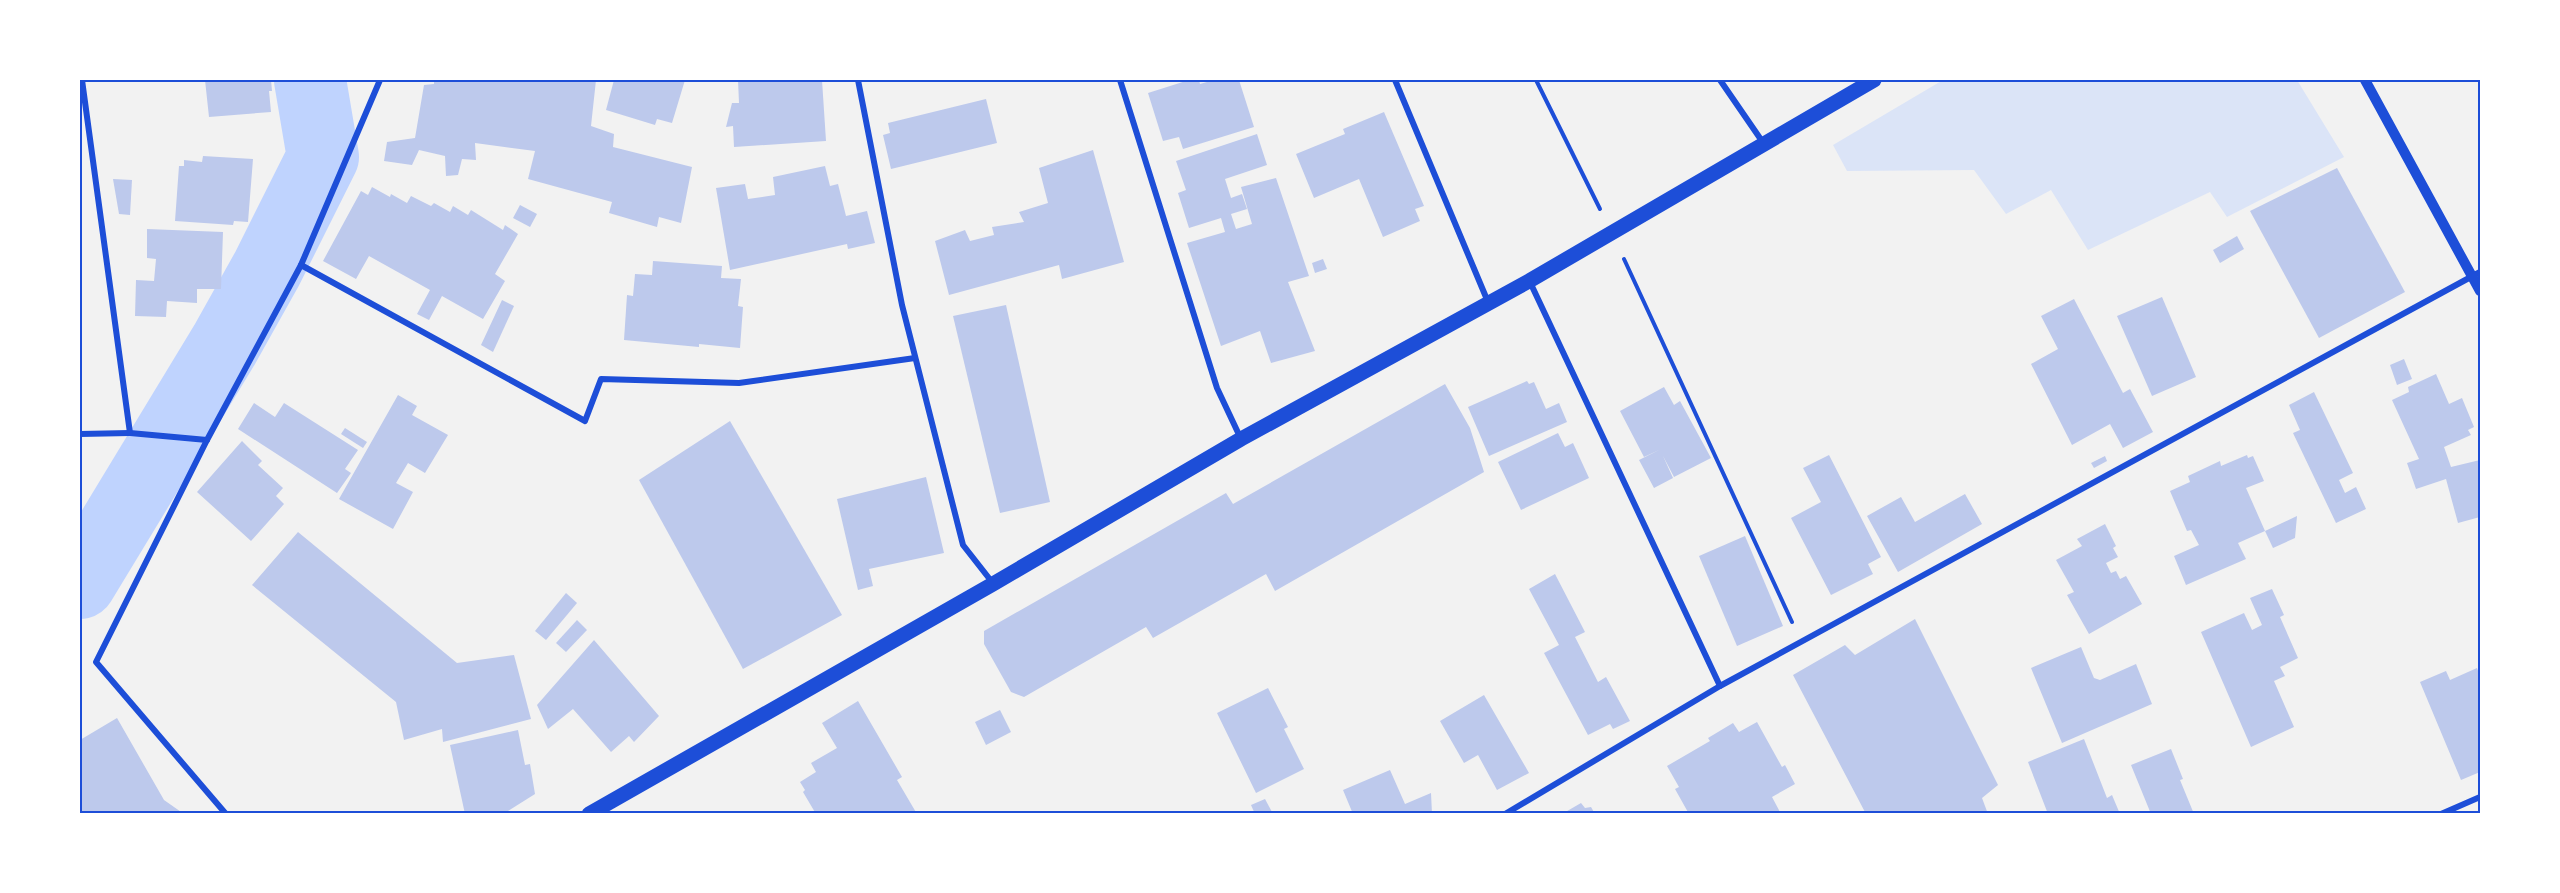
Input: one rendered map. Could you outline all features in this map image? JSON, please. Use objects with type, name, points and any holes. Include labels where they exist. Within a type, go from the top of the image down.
[{"type":"main road","points":[[589,813],[993,584],[1241,439],[1529,281],[1874,80]]},
{"type":"street","points":[[82,80],[130,434]]},
{"type":"street","points":[[226,813],[96,662],[207,440],[301,265],[380,80]]},
{"type":"street","points":[[858,80],[902,305],[963,545],[993,584]]},
{"type":"street","points":[[1120,80],[1217,388],[1241,439]]},
{"type":"street","points":[[1395,80],[1488,303]]},
{"type":"street","points":[[1720,80],[1764,145]]},
{"type":"street","points":[[2365,80],[2477,274],[2481,291]]},
{"type":"street","points":[[301,265],[585,421],[602,379],[739,384],[915,358]]},
{"type":"street","points":[[1505,813],[1720,686],[2477,274]]},
{"type":"street","points":[[1529,281],[1720,686]]},
{"type":"street","points":[[80,434],[141,434],[207,440]]},
{"type":"street","points":[[2441,813],[2481,797]]},
{"type":"path","points":[[1536,80],[1612,233],[1802,642]]},
{"type":"shaded area","points":[[1943,80],[2297,80],[2344,157],[2227,217],[2210,192],[2088,250],[2051,190],[2006,214],[1974,170],[1847,171],[1833,145]]},
{"type":"building","points":[[205,80],[271,80],[272,91],[269,91],[271,112],[209,117]]},
{"type":"building","points":[[434,80],[596,80],[591,126],[614,134],[613,147],[692,167],[681,223],[659,217],[657,227],[609,213],[612,202],[528,179],[535,151],[475,143],[476,160],[462,159],[458,175],[446,176],[445,156],[419,150],[412,165],[384,161],[387,142],[415,138],[424,85],[434,84]]},
{"type":"building","points":[[614,80],[685,80],[672,123],[657,119],[655,125],[606,110]]},
{"type":"building","points":[[738,80],[822,80],[826,141],[734,147],[733,126],[726,127],[732,103],[739,103]]},
{"type":"building","points":[[1189,80],[1199,80],[1200,84],[1214,80],[1239,80],[1254,127],[1183,149],[1179,137],[1163,141],[1148,93]]},
{"type":"building","points":[[986,99],[997,143],[891,169],[883,135],[890,133],[888,123]]},
{"type":"building","points":[[1384,112],[1424,206],[1415,209],[1420,221],[1383,237],[1359,179],[1314,198],[1296,154],[1345,134],[1343,129]]},
{"type":"building","points":[[1257,134],[1267,165],[1225,179],[1231,198],[1242,194],[1247,209],[1231,214],[1236,229],[1252,224],[1241,187],[1276,178],[1309,276],[1288,282],[1315,351],[1271,363],[1260,331],[1221,346],[1187,243],[1225,232],[1221,218],[1189,228],[1178,193],[1186,190],[1176,161]]},
{"type":"building","points":[[1093,150],[1124,262],[1062,279],[1059,265],[949,295],[935,241],[965,230],[970,241],[994,235],[992,227],[1024,222],[1019,212],[1048,203],[1039,168]]},
{"type":"building","points":[[203,156],[253,159],[248,222],[234,221],[233,225],[175,221],[179,166],[184,166],[184,160],[202,162]]},
{"type":"building","points":[[825,166],[830,186],[838,184],[846,216],[867,211],[875,243],[848,249],[847,244],[730,270],[716,188],[745,184],[748,199],[775,195],[773,177]]},
{"type":"building","points":[[2337,168],[2405,292],[2319,338],[2250,211]]},
{"type":"building","points":[[113,179],[132,180],[130,215],[119,214]]},
{"type":"building","points":[[372,187],[407,203],[411,196],[431,206],[434,203],[450,212],[453,206],[468,215],[471,210],[503,230],[505,225],[518,234],[495,274],[505,281],[483,319],[442,296],[429,320],[417,314],[430,290],[369,256],[356,279],[323,261],[361,191],[368,195]]},
{"type":"building","points":[[520,205],[537,214],[530,227],[513,218]]},
{"type":"building","points":[[147,229],[223,232],[221,289],[197,289],[197,303],[167,301],[166,317],[135,316],[136,280],[154,281],[156,259],[147,258]]},
{"type":"building","points":[[2237,236],[2244,249],[2220,263],[2213,250]]},
{"type":"building","points":[[1323,259],[1327,269],[1315,273],[1312,263]]},
{"type":"building","points":[[653,261],[722,266],[721,278],[741,279],[738,306],[743,307],[740,348],[699,344],[699,347],[624,340],[627,295],[633,296],[635,274],[652,275]]},
{"type":"building","points":[[2162,297],[2196,377],[2152,396],[2117,316]]},
{"type":"building","points":[[2074,299],[2123,393],[2130,389],[2153,432],[2123,448],[2110,424],[2072,445],[2031,364],[2058,349],[2041,316]]},
{"type":"building","points":[[502,300],[514,306],[493,352],[481,345]]},
{"type":"building","points":[[1006,305],[1050,502],[1000,513],[953,316]]},
{"type":"building","points":[[2404,359],[2412,379],[2397,385],[2390,365]]},
{"type":"building","points":[[2436,374],[2449,404],[2462,398],[2474,427],[2468,430],[2471,435],[2444,447],[2451,467],[2480,460],[2480,517],[2458,523],[2446,479],[2416,489],[2407,463],[2419,459],[2392,400],[2409,392],[2408,387]]},
{"type":"building","points":[[1527,381],[1529,384],[1534,382],[1546,409],[1559,403],[1567,422],[1489,456],[1468,407]]},
{"type":"building","points":[[1445,384],[1470,428],[1484,472],[1275,591],[1266,574],[1153,638],[1146,627],[1024,697],[1011,692],[984,644],[984,631],[1226,493],[1233,504]]},
{"type":"building","points":[[1664,387],[1674,405],[1680,401],[1711,458],[1674,477],[1663,456],[1673,478],[1654,488],[1639,460],[1659,450],[1644,457],[1620,411]]},
{"type":"building","points":[[2314,392],[2353,473],[2339,480],[2345,493],[2356,487],[2366,509],[2336,523],[2293,433],[2300,430],[2289,405]]},
{"type":"building","points":[[398,395],[417,406],[412,415],[448,435],[425,473],[408,463],[396,483],[413,492],[393,529],[339,499]]},
{"type":"building","points":[[254,403],[275,417],[284,403],[358,450],[345,469],[351,473],[337,493],[238,429]]},
{"type":"building","points":[[730,421],[842,615],[743,669],[639,480]]},
{"type":"building","points":[[345,428],[367,442],[363,448],[341,434]]},
{"type":"building","points":[[1558,433],[1565,447],[1573,443],[1589,478],[1521,510],[1498,462]]},
{"type":"building","points":[[242,441],[262,461],[258,465],[283,488],[276,496],[284,504],[251,541],[197,492]]},
{"type":"building","points":[[1829,455],[1881,557],[1868,564],[1873,574],[1831,595],[1791,518],[1821,502],[1803,468]]},
{"type":"building","points":[[2247,455],[2248,458],[2253,456],[2264,481],[2246,488],[2265,531],[2238,543],[2246,559],[2186,585],[2174,556],[2199,545],[2191,530],[2187,531],[2170,491],[2190,482],[2188,476],[2220,461],[2221,466]]},
{"type":"building","points":[[2105,456],[2107,461],[2094,468],[2091,463]]},
{"type":"building","points":[[926,477],[944,553],[869,569],[873,586],[858,590],[837,499]]},
{"type":"building","points":[[1965,494],[1982,524],[1898,572],[1867,516],[1901,497],[1915,522]]},
{"type":"building","points":[[2297,516],[2295,538],[2273,548],[2265,531]]},
{"type":"building","points":[[2105,524],[2116,546],[2113,548],[2118,557],[2106,563],[2111,573],[2116,571],[2120,579],[2126,576],[2142,604],[2089,634],[2067,595],[2074,592],[2056,560],[2082,546],[2077,539]]},
{"type":"building","points":[[298,532],[457,663],[514,655],[531,719],[443,742],[442,729],[404,740],[396,702],[252,585]]},
{"type":"building","points":[[1745,536],[1783,626],[1737,646],[1699,556]]},
{"type":"building","points":[[1555,574],[1585,632],[1575,637],[1598,682],[1606,677],[1630,721],[1613,729],[1610,724],[1588,735],[1544,653],[1559,645],[1529,589]]},
{"type":"building","points":[[2272,589],[2284,615],[2280,617],[2298,658],[2280,667],[2285,676],[2274,681],[2294,727],[2251,747],[2201,632],[2244,613],[2252,630],[2262,625],[2250,598]]},
{"type":"building","points":[[566,593],[577,603],[546,640],[535,631]]},
{"type":"building","points":[[1915,619],[1998,785],[1982,798],[1988,814],[1866,814],[1793,675],[1845,645],[1855,655]]},
{"type":"building","points":[[577,620],[587,630],[566,652],[556,643]]},
{"type":"building","points":[[594,640],[659,716],[634,742],[629,736],[611,752],[573,709],[548,729],[537,705]]},
{"type":"building","points":[[2081,647],[2094,678],[2100,680],[2136,664],[2152,704],[2062,743],[2031,668]]},
{"type":"building","points":[[2477,668],[2480,676],[2480,772],[2461,780],[2420,682],[2446,671],[2450,680]]},
{"type":"building","points":[[1268,688],[1288,727],[1284,729],[1304,769],[1256,793],[1217,713]]},
{"type":"building","points":[[1484,695],[1529,773],[1497,790],[1478,755],[1464,763],[1440,721]]},
{"type":"building","points":[[858,701],[902,777],[897,780],[917,814],[816,814],[803,792],[805,790],[800,782],[816,772],[811,763],[837,748],[822,723]]},
{"type":"building","points":[[1000,710],[1011,732],[986,745],[975,722]]},
{"type":"building","points":[[117,718],[164,800],[184,814],[80,814],[80,740]]},
{"type":"building","points":[[1757,722],[1782,767],[1785,765],[1795,784],[1772,797],[1781,814],[1689,814],[1675,789],[1679,787],[1667,766],[1710,741],[1708,738],[1733,723],[1739,732]]},
{"type":"building","points":[[518,730],[525,765],[530,764],[535,794],[503,814],[465,814],[450,745]]},
{"type":"building","points":[[2084,739],[2107,798],[2112,795],[2120,814],[2048,814],[2028,762]]},
{"type":"building","points":[[2171,749],[2183,779],[2180,780],[2194,814],[2151,814],[2131,765]]},
{"type":"building","points":[[1390,770],[1405,804],[1431,793],[1432,814],[1353,814],[1343,790]]},
{"type":"building","points":[[1265,799],[1272,812],[1255,814],[1251,805]]},
{"type":"building","points":[[1581,803],[1585,808],[1591,807],[1595,814],[1562,814]]},
{"type":"waterway","points":[[80,583],[225,344],[267,269],[323,157],[310,80]]}]
